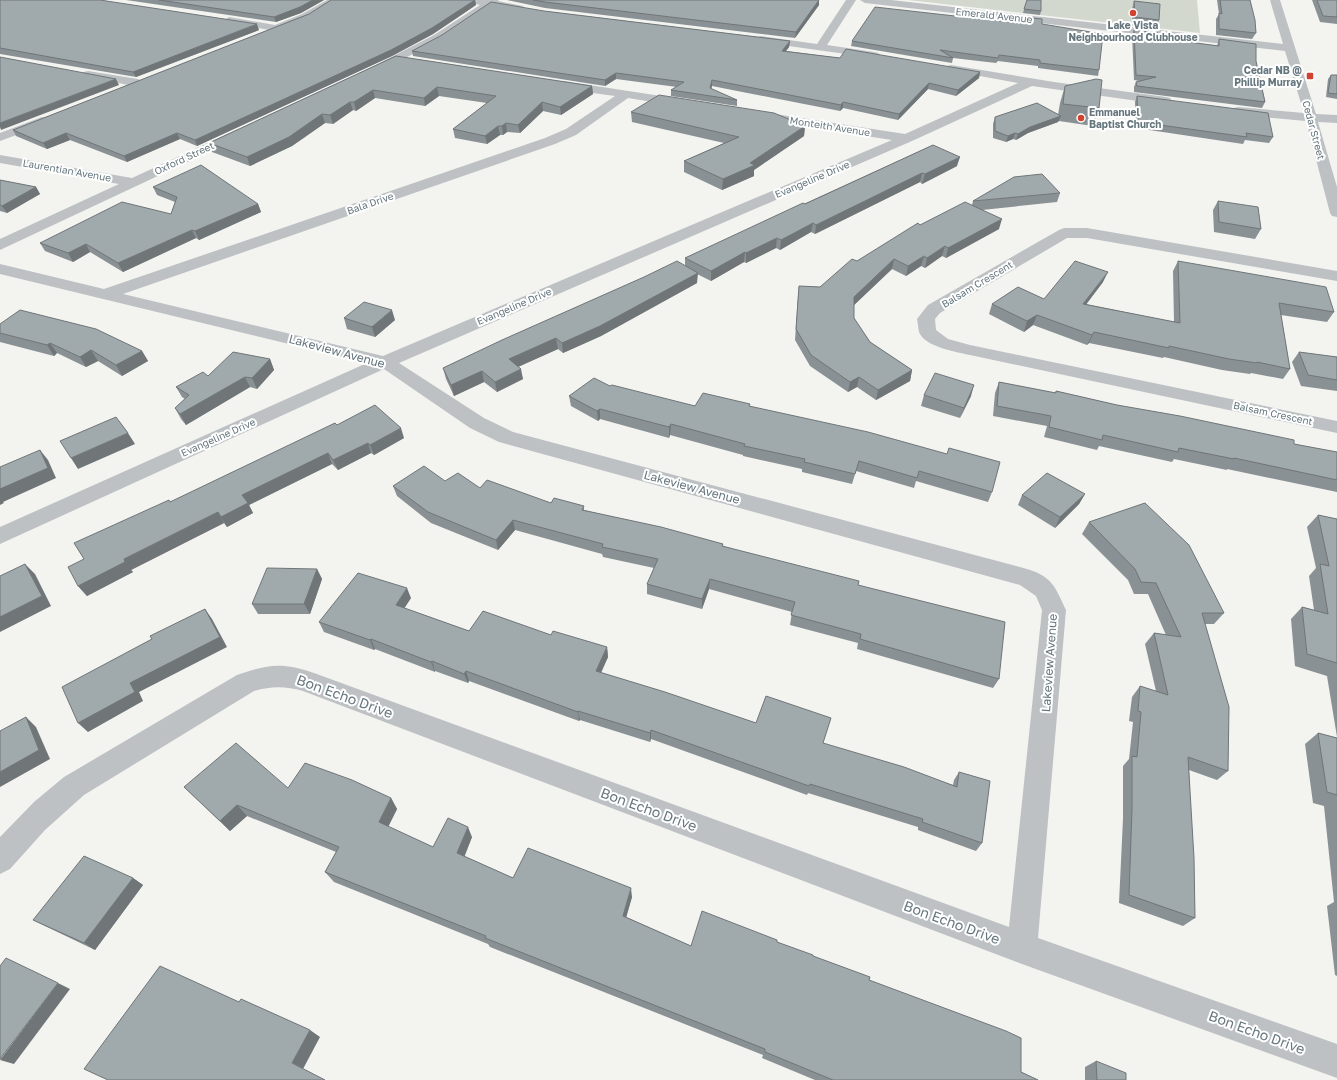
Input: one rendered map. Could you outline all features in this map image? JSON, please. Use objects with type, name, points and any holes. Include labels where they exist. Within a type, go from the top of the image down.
[{"type":"street","points":[[253,36],[306,16],[334,0]]},
{"type":"street","points":[[471,0],[491,2],[531,10]]},
{"type":"street","points":[[821,46],[851,0]]},
{"type":"street","name":"Emerald Avenue","points":[[865,0],[1290,48]]},
{"type":"street","name":"Cedar Street","points":[[1276,0],[1337,212]]},
{"type":"street","points":[[361,76],[438,37],[491,2]]},
{"type":"street","points":[[221,19],[275,28]]},
{"type":"street","points":[[750,37],[884,56]]},
{"type":"street","points":[[397,59],[416,62]]},
{"type":"street","points":[[943,67],[1032,82],[1179,103]]},
{"type":"street","points":[[76,72],[138,83]]},
{"type":"street","points":[[116,92],[152,77]]},
{"type":"street","points":[[548,82],[696,105]]},
{"type":"street","name":"Evangeline Drive","points":[[0,536],[385,362],[907,138],[1032,82]]},
{"type":"street","name":"Bala Drive","points":[[106,294],[550,141],[571,132],[626,94]]},
{"type":"street","points":[[1226,109],[1311,118],[1337,119]]},
{"type":"street","name":"Monteith Avenue","points":[[751,114],[907,138]]},
{"type":"street","points":[[0,138],[51,117]]},
{"type":"street","name":"Oxford Street","points":[[0,245],[247,129]]},
{"type":"street","name":"Laurentian Avenue","points":[[0,158],[133,182]]},
{"type":"street","name":"Balsam Crescent","points":[[1337,276],[1088,233],[1064,233],[934,309],[926,319],[928,332],[942,343],[956,347],[1337,427]]},
{"type":"street","name":"Lakeview Avenue","points":[[0,269],[385,362],[477,423],[506,437],[1027,578],[1045,590],[1054,610],[1022,948]]},
{"type":"street","name":"Bon Echo Drive","points":[[0,859],[34,820],[74,786],[246,683],[264,676],[284,675],[305,681],[1022,948],[1337,1061]]},
{"type":"shaded area","points":[[908,0],[1197,0],[1200,33]]},
{"type":"building","points":[[0,0],[100,0],[257,24],[133,72],[0,48]]},
{"type":"building","points":[[159,0],[313,0],[300,7],[274,17]]},
{"type":"building","points":[[331,0],[475,0],[432,28],[391,50],[195,140],[177,133],[124,156],[66,133],[43,143],[13,130],[309,14]]},
{"type":"building","points":[[533,0],[819,0],[796,32]]},
{"type":"building","points":[[1027,0],[1041,0],[1041,11],[1024,9]]},
{"type":"building","points":[[1220,0],[1250,0],[1255,20],[1256,33],[1219,29],[1219,13],[1222,14]]},
{"type":"building","points":[[1317,0],[1337,0],[1337,17],[1323,16]]},
{"type":"building","points":[[1134,1],[1160,4],[1159,20],[1135,17]]},
{"type":"building","points":[[491,2],[544,11],[790,41],[782,51],[840,58],[846,49],[980,72],[958,90],[929,83],[899,114],[843,102],[841,105],[712,80],[710,88],[737,100],[671,90],[684,82],[616,73],[605,80],[412,51],[442,35]]},
{"type":"building","points":[[875,7],[1017,23],[1021,23],[1022,17],[1042,19],[1042,24],[1103,34],[1099,70],[1040,63],[1040,60],[999,55],[998,58],[940,50],[953,58],[852,41]]},
{"type":"building","points":[[1134,30],[1158,33],[1158,38],[1219,46],[1219,39],[1256,44],[1256,61],[1265,102],[1137,86],[1136,82],[1156,77],[1136,75]]},
{"type":"building","points":[[396,56],[592,86],[560,107],[542,102],[518,125],[506,123],[502,126],[498,126],[485,136],[453,129],[496,96],[437,87],[424,98],[373,90],[330,115],[322,114],[289,137],[247,157],[209,143]]},
{"type":"building","points":[[0,57],[116,79],[0,123]]},
{"type":"building","points":[[1331,75],[1337,75],[1337,94],[1328,93]]},
{"type":"building","points":[[1096,79],[1102,80],[1099,108],[1063,104],[1065,86]]},
{"type":"building","points":[[659,95],[774,113],[805,126],[750,163],[755,165],[723,179],[684,161],[739,137],[631,112]]},
{"type":"building","points":[[1137,96],[1268,113],[1273,137],[1246,133],[1247,137],[1138,122]]},
{"type":"building","points":[[1037,103],[1061,116],[1030,127],[1018,134],[1015,133],[1008,136],[995,131],[995,117]]},
{"type":"building","points":[[933,145],[960,157],[925,174],[922,173],[816,225],[813,223],[781,240],[777,238],[746,253],[745,252],[711,271],[685,258],[803,203],[805,204]]},
{"type":"building","points":[[201,165],[258,204],[195,231],[192,230],[118,263],[86,244],[68,253],[40,243],[122,202],[171,214],[177,197],[153,187]]},
{"type":"building","points":[[1042,174],[1060,193],[973,201],[1014,177]]},
{"type":"building","points":[[0,180],[36,187],[2,206],[0,205]]},
{"type":"building","points":[[1218,201],[1258,207],[1261,229],[1219,222]]},
{"type":"building","points":[[965,202],[1002,219],[948,248],[945,246],[927,258],[924,256],[908,266],[894,259],[854,297],[854,318],[870,342],[912,370],[878,390],[859,377],[850,382],[811,355],[796,329],[799,286],[820,287],[852,259],[857,261],[918,223],[920,225]]},
{"type":"building","points":[[677,261],[698,273],[600,326],[562,343],[556,338],[509,359],[521,369],[495,382],[482,371],[451,385],[443,368]]},
{"type":"building","points":[[1075,261],[1108,272],[1083,304],[1180,323],[1178,261],[1326,287],[1334,312],[1279,303],[1290,369],[1257,362],[1229,359],[1169,346],[1169,348],[1094,332],[1092,335],[1037,315],[1027,321],[992,304],[1018,287],[1044,299]]},
{"type":"building","points":[[364,302],[392,310],[372,327],[344,318]]},
{"type":"building","points":[[20,310],[96,329],[142,351],[116,365],[91,350],[80,357],[50,343],[47,345],[0,333],[0,324]]},
{"type":"building","points":[[233,352],[270,359],[252,378],[245,377],[180,414],[175,408],[189,395],[176,387],[203,372],[208,376]]},
{"type":"building","points":[[1299,352],[1337,357],[1337,380],[1308,375]]},
{"type":"building","points":[[935,373],[974,385],[964,408],[924,395]]},
{"type":"building","points":[[594,378],[610,386],[612,385],[695,406],[703,393],[750,404],[749,406],[868,432],[947,454],[949,448],[1000,462],[992,492],[919,471],[917,478],[859,461],[855,474],[804,462],[805,459],[744,446],[745,444],[671,424],[669,427],[600,409],[597,411],[569,396]]},
{"type":"building","points":[[999,382],[1056,393],[1056,391],[1117,405],[1180,416],[1294,440],[1294,444],[1337,452],[1337,480],[1179,448],[1178,452],[1103,435],[1102,440],[1049,427],[1051,416],[997,406]]},
{"type":"building","points":[[375,405],[401,428],[370,445],[368,443],[333,460],[328,453],[242,495],[248,503],[221,517],[218,512],[124,559],[125,562],[78,586],[68,567],[84,559],[74,543],[169,500],[170,502],[335,423],[337,425]]},
{"type":"building","points":[[116,417],[128,433],[71,458],[60,441]]},
{"type":"building","points":[[40,450],[48,468],[0,489],[0,467]]},
{"type":"building","points":[[424,466],[445,481],[458,473],[480,488],[487,480],[551,503],[554,498],[584,506],[582,510],[661,527],[723,544],[722,546],[859,581],[858,585],[1005,622],[999,679],[860,639],[861,634],[791,615],[795,602],[710,579],[702,599],[647,584],[658,559],[602,547],[603,544],[513,520],[496,540],[428,512],[393,486]]},
{"type":"building","points":[[1047,473],[1085,494],[1060,517],[1022,495]]},
{"type":"building","points":[[1145,503],[1189,545],[1224,613],[1202,613],[1229,707],[1228,771],[1188,757],[1194,858],[1195,918],[1129,895],[1132,756],[1137,757],[1141,712],[1138,711],[1140,686],[1168,695],[1154,633],[1181,637],[1156,583],[1141,582],[1135,569],[1089,522]]},
{"type":"building","points":[[1318,515],[1337,519],[1337,663],[1307,654],[1302,607],[1328,614],[1320,564],[1329,566]]},
{"type":"building","points":[[25,564],[42,596],[0,617],[0,576]]},
{"type":"building","points":[[267,568],[317,569],[304,604],[252,604]]},
{"type":"building","points":[[358,573],[407,588],[396,605],[469,631],[483,611],[551,635],[553,631],[607,647],[596,671],[665,692],[756,723],[766,696],[831,718],[823,743],[904,767],[957,787],[959,772],[990,781],[982,843],[922,822],[923,819],[810,784],[809,786],[651,730],[650,733],[578,712],[466,671],[464,674],[371,639],[370,640],[319,622]]},
{"type":"building","points":[[205,609],[220,637],[130,683],[135,692],[78,723],[62,687],[152,639],[150,636]]},
{"type":"building","points":[[26,717],[39,750],[0,772],[0,731]]},
{"type":"building","points":[[1318,733],[1337,738],[1337,795],[1327,792]]},
{"type":"building","points":[[236,743],[288,788],[305,763],[352,780],[391,798],[379,822],[433,847],[448,818],[468,827],[457,853],[513,878],[528,848],[631,888],[623,916],[691,946],[702,911],[777,940],[777,942],[870,977],[869,980],[1006,1031],[1021,1038],[1021,1072],[1038,1080],[833,1080],[765,1052],[765,1049],[485,938],[486,936],[325,872],[339,847],[237,805],[220,821],[184,787]]},
{"type":"building","points":[[84,856],[133,878],[84,943],[33,920]]},
{"type":"building","points":[[6,958],[58,983],[0,1059],[0,966]]},
{"type":"building","points":[[160,966],[239,1002],[241,999],[310,1030],[292,1063],[325,1080],[108,1080],[84,1069]]},
{"type":"building","points":[[1096,1061],[1126,1073],[1126,1080],[1097,1080]]},
{"type":"place","name":"Lake Vista Neighbourhood Clubhouse","points":[[1133,13]]},
{"type":"place","name":"Cedar NB @ Phillip Murray","points":[[1310,76]]},
{"type":"place","name":"Emmanuel Baptist Church","points":[[1081,118]]}]
